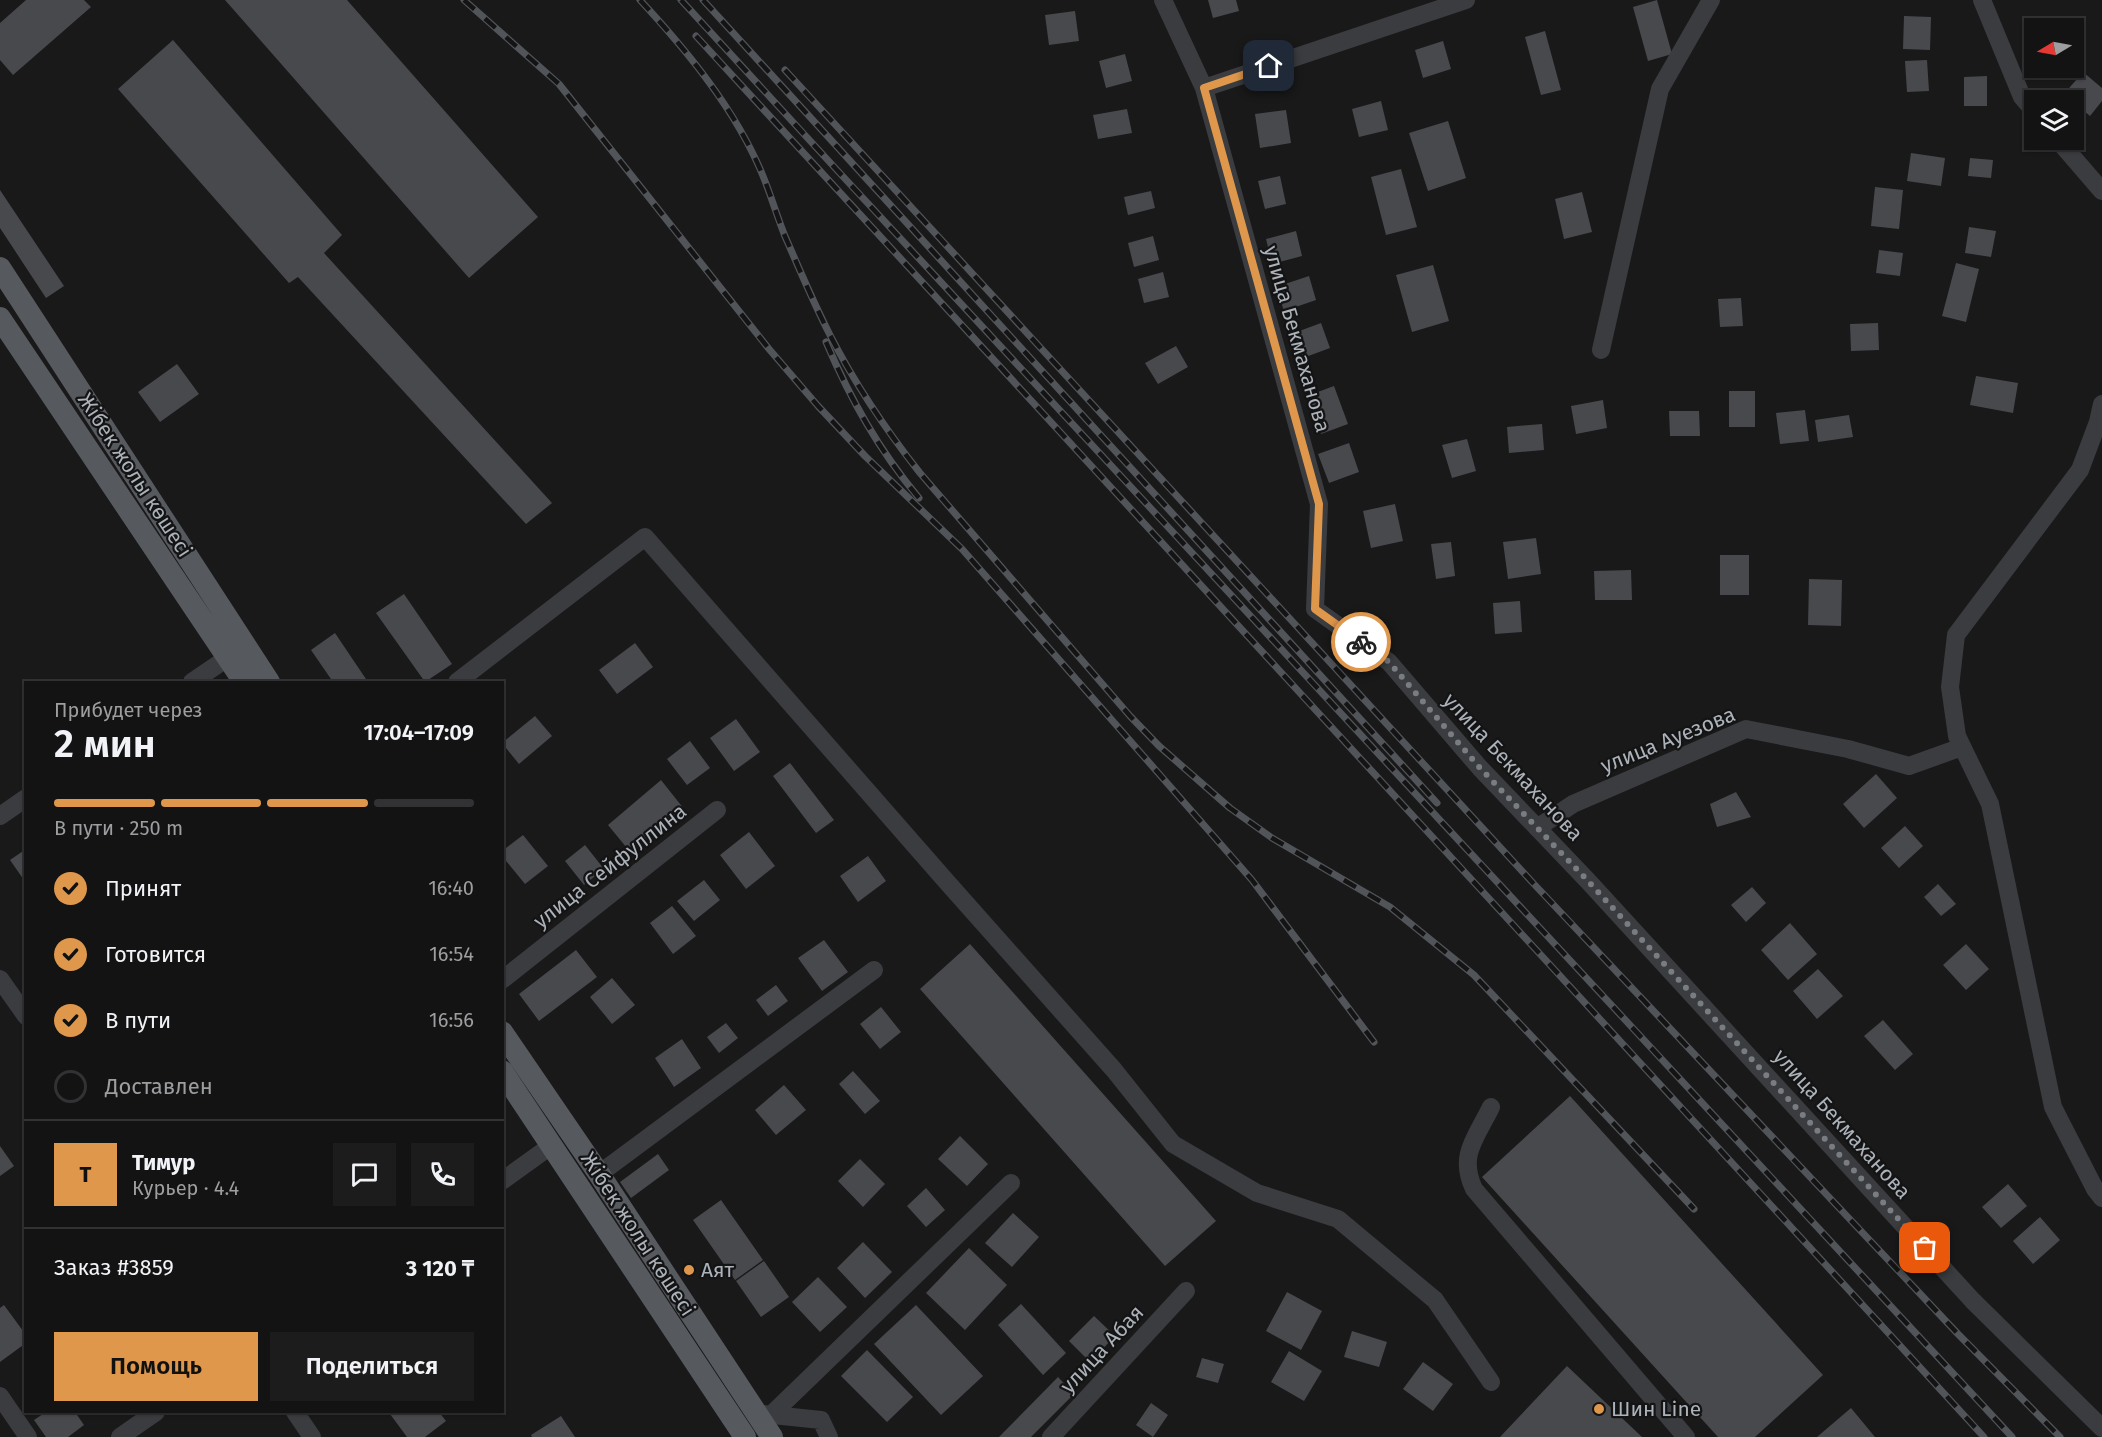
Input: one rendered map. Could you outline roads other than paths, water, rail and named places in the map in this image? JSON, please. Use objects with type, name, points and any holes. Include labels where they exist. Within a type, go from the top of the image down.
[{"type":"main road","name":"Жібек жолы көшесі","points":[[0,268],[236,652],[244,681]]},
{"type":"main road","name":"Жібек жолы көшесі","points":[[0,318],[236,652],[268,681]]},
{"type":"main road","name":"Жібек жолы көшесі","points":[[504,1035],[766,1421]]},
{"type":"main road","name":"Жібек жолы көшесі","points":[[504,1074],[745,1437]]},
{"type":"street","name":"улица Бекмаханова","points":[[1163,0],[1204,88],[1319,504],[1315,609],[1389,662],[1480,768],[1596,889],[1973,1301],[2102,1428]]},
{"type":"street","points":[[1204,88],[1466,0]]},
{"type":"street","points":[[1601,350],[1660,88],[1712,0]]},
{"type":"street","points":[[1982,0],[2024,99]]},
{"type":"street","points":[[2067,150],[2102,191]]},
{"type":"street","points":[[2102,404],[2098,422],[2080,470],[1956,635],[1950,687],[1957,736],[1990,804],[2053,1107],[2095,1189],[2102,1198]]},
{"type":"street","points":[[458,681],[645,537],[946,882],[1114,1070],[1173,1144],[1257,1193],[1338,1219],[1434,1300],[1491,1382]]},
{"type":"street","points":[[193,681],[236,652]]},
{"type":"street","name":"улица Ауезова","points":[[1537,828],[1573,804],[1746,729],[1848,749],[1909,766],[1962,747]]},
{"type":"street","points":[[0,816],[24,799]]},
{"type":"street","name":"улица Сейфуллина","points":[[504,978],[717,810]]},
{"type":"street","points":[[599,1174],[874,970]]},
{"type":"street","points":[[0,979],[24,1013]]},
{"type":"street","points":[[1491,1107],[1466,1158],[1468,1176],[1474,1189],[1686,1437]]},
{"type":"street","points":[[504,1180],[552,1145]]},
{"type":"street","points":[[766,1421],[1011,1183]]},
{"type":"street","name":"улица Абая","points":[[1051,1437],[1186,1291]]},
{"type":"street","points":[[0,1396],[28,1437]]},
{"type":"street","points":[[120,1437],[155,1413]]},
{"type":"street","points":[[296,1413],[312,1437]]},
{"type":"street","points":[[766,1421],[821,1420],[829,1437]]},
{"type":"railway","points":[[464,0],[559,84],[769,349],[818,406],[865,456],[962,549],[1252,880],[1374,1042]]},
{"type":"railway","points":[[640,0],[676,40],[725,105],[763,176],[787,241]]},
{"type":"railway","points":[[681,0],[2012,1437]]},
{"type":"railway","points":[[703,0],[1437,803]]},
{"type":"railway","points":[[696,36],[1984,1437]]},
{"type":"railway","points":[[785,70],[1533,883],[1958,1334],[2060,1437]]},
{"type":"railway","points":[[784,234],[840,353],[860,389],[895,440],[920,473],[1130,716],[1159,746],[1230,808],[1272,838],[1390,907],[1474,975],[1694,1209]]},
{"type":"railway","points":[[826,342],[866,423],[904,480],[919,498]]},
{"type":"place","name":"Аят","points":[[689,1270]]},
{"type":"place","name":"Шин Line","points":[[1599,1409]]}]
